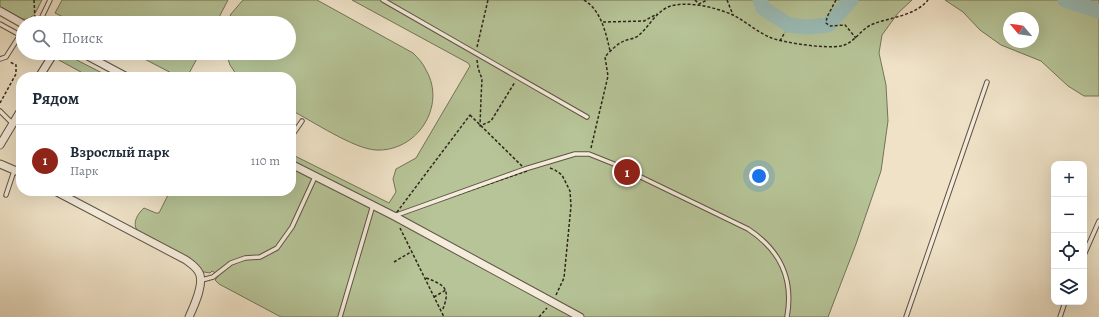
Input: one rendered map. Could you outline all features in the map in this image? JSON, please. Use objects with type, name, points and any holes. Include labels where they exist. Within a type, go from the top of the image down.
[{"type":"street","points":[[0,11],[16,20]]},
{"type":"street","points":[[42,72],[48,60]]},
{"type":"street","points":[[95,60],[118,72]]},
{"type":"street","points":[[0,145],[16,119]]},
{"type":"street","points":[[0,164],[16,171]]},
{"type":"street","points":[[296,167],[373,205],[395,219],[580,317]]},
{"type":"street","points":[[64,196],[186,260],[198,271],[202,280],[189,317]]},
{"type":"lane","points":[[42,16],[50,0]]},
{"type":"lane","points":[[383,0],[587,117]]},
{"type":"lane","points":[[0,24],[16,33]]},
{"type":"lane","points":[[1,58],[6,57],[16,43]]},
{"type":"lane","points":[[906,317],[987,82]]},
{"type":"lane","points":[[0,111],[13,124]]},
{"type":"lane","points":[[296,130],[302,121]]},
{"type":"lane","points":[[395,219],[525,169],[575,154],[589,154],[614,164],[727,218],[758,236],[773,251],[785,271],[789,294],[787,317]]},
{"type":"lane","points":[[6,195],[16,176]]},
{"type":"lane","points":[[202,280],[213,277],[230,263],[244,258],[260,256],[277,248],[292,227],[316,177]]},
{"type":"lane","points":[[340,317],[373,205]]},
{"type":"lane","points":[[1087,248],[1099,221]]},
{"type":"lane","points":[[1060,317],[1065,305]]},
{"type":"path","points":[[34,0],[35,16]]},
{"type":"path","points":[[480,126],[482,79],[478,68],[476,53],[488,0]]},
{"type":"path","points":[[584,0],[588,2],[603,22],[610,51]]},
{"type":"path","points":[[695,0],[699,4]]},
{"type":"path","points":[[699,4],[707,0]]},
{"type":"path","points":[[727,0],[733,15]]},
{"type":"path","points":[[836,0],[827,17],[826,24],[830,26],[845,25],[856,38]]},
{"type":"path","points":[[603,22],[644,21],[668,6],[680,3],[699,4],[733,15],[780,41],[822,46],[840,46],[850,43],[865,28],[883,21],[897,18],[915,10],[925,4],[928,0]]},
{"type":"path","points":[[589,154],[608,76],[605,57],[623,41],[637,38],[658,13]]},
{"type":"path","points":[[780,41],[785,32]]},
{"type":"path","points":[[0,102],[16,74],[16,65],[1,58]]},
{"type":"path","points":[[480,126],[491,120],[519,77]]},
{"type":"path","points":[[395,219],[470,115],[525,169]]},
{"type":"path","points":[[539,317],[552,302],[564,278],[571,206],[570,190],[562,175],[556,170],[547,167]]},
{"type":"path","points":[[400,228],[444,317]]},
{"type":"path","points":[[394,262],[412,252]]},
{"type":"path","points":[[426,278],[440,283],[446,290],[447,300],[442,312]]},
{"type":"path","points":[[434,297],[446,290]]},
{"type":"green space","points":[[0,0],[42,0],[35,14],[32,16],[16,16],[0,7]]},
{"type":"green space","points":[[62,0],[228,0],[220,16],[61,16],[55,13]]},
{"type":"green space","points":[[243,0],[317,0],[413,53],[423,65],[432,84],[433,98],[430,112],[424,124],[415,135],[404,143],[391,149],[376,150],[367,148],[356,145],[333,134],[296,113],[296,72],[235,72],[228,60],[296,60],[296,16],[230,16]]},
{"type":"green space","points":[[352,0],[912,0],[898,13],[882,35],[879,53],[886,85],[888,121],[881,171],[856,244],[828,317],[281,317],[219,284],[215,280],[219,275],[212,271],[210,273],[198,269],[181,255],[137,230],[135,221],[144,208],[159,213],[168,196],[296,196],[296,156],[389,203],[396,192],[393,179],[396,169],[416,158],[470,66],[468,63]]},
{"type":"green space","points":[[945,0],[1099,0],[1099,96],[1084,96],[1068,86],[1041,61],[1008,48],[1039,48],[1039,12],[1003,12],[1003,46],[980,30],[963,12]]},
{"type":"green space","points":[[59,60],[77,60],[100,72],[81,72]]},
{"type":"green space","points":[[146,60],[196,60],[190,72],[169,72]]},
{"type":"waterway","points":[[760,0],[763,8],[789,25],[806,27],[828,25],[851,0]]},
{"type":"waterway","points":[[1065,0],[1099,11]]},
{"type":"place","name":"Взрослый парк","points":[[627,172]]}]
